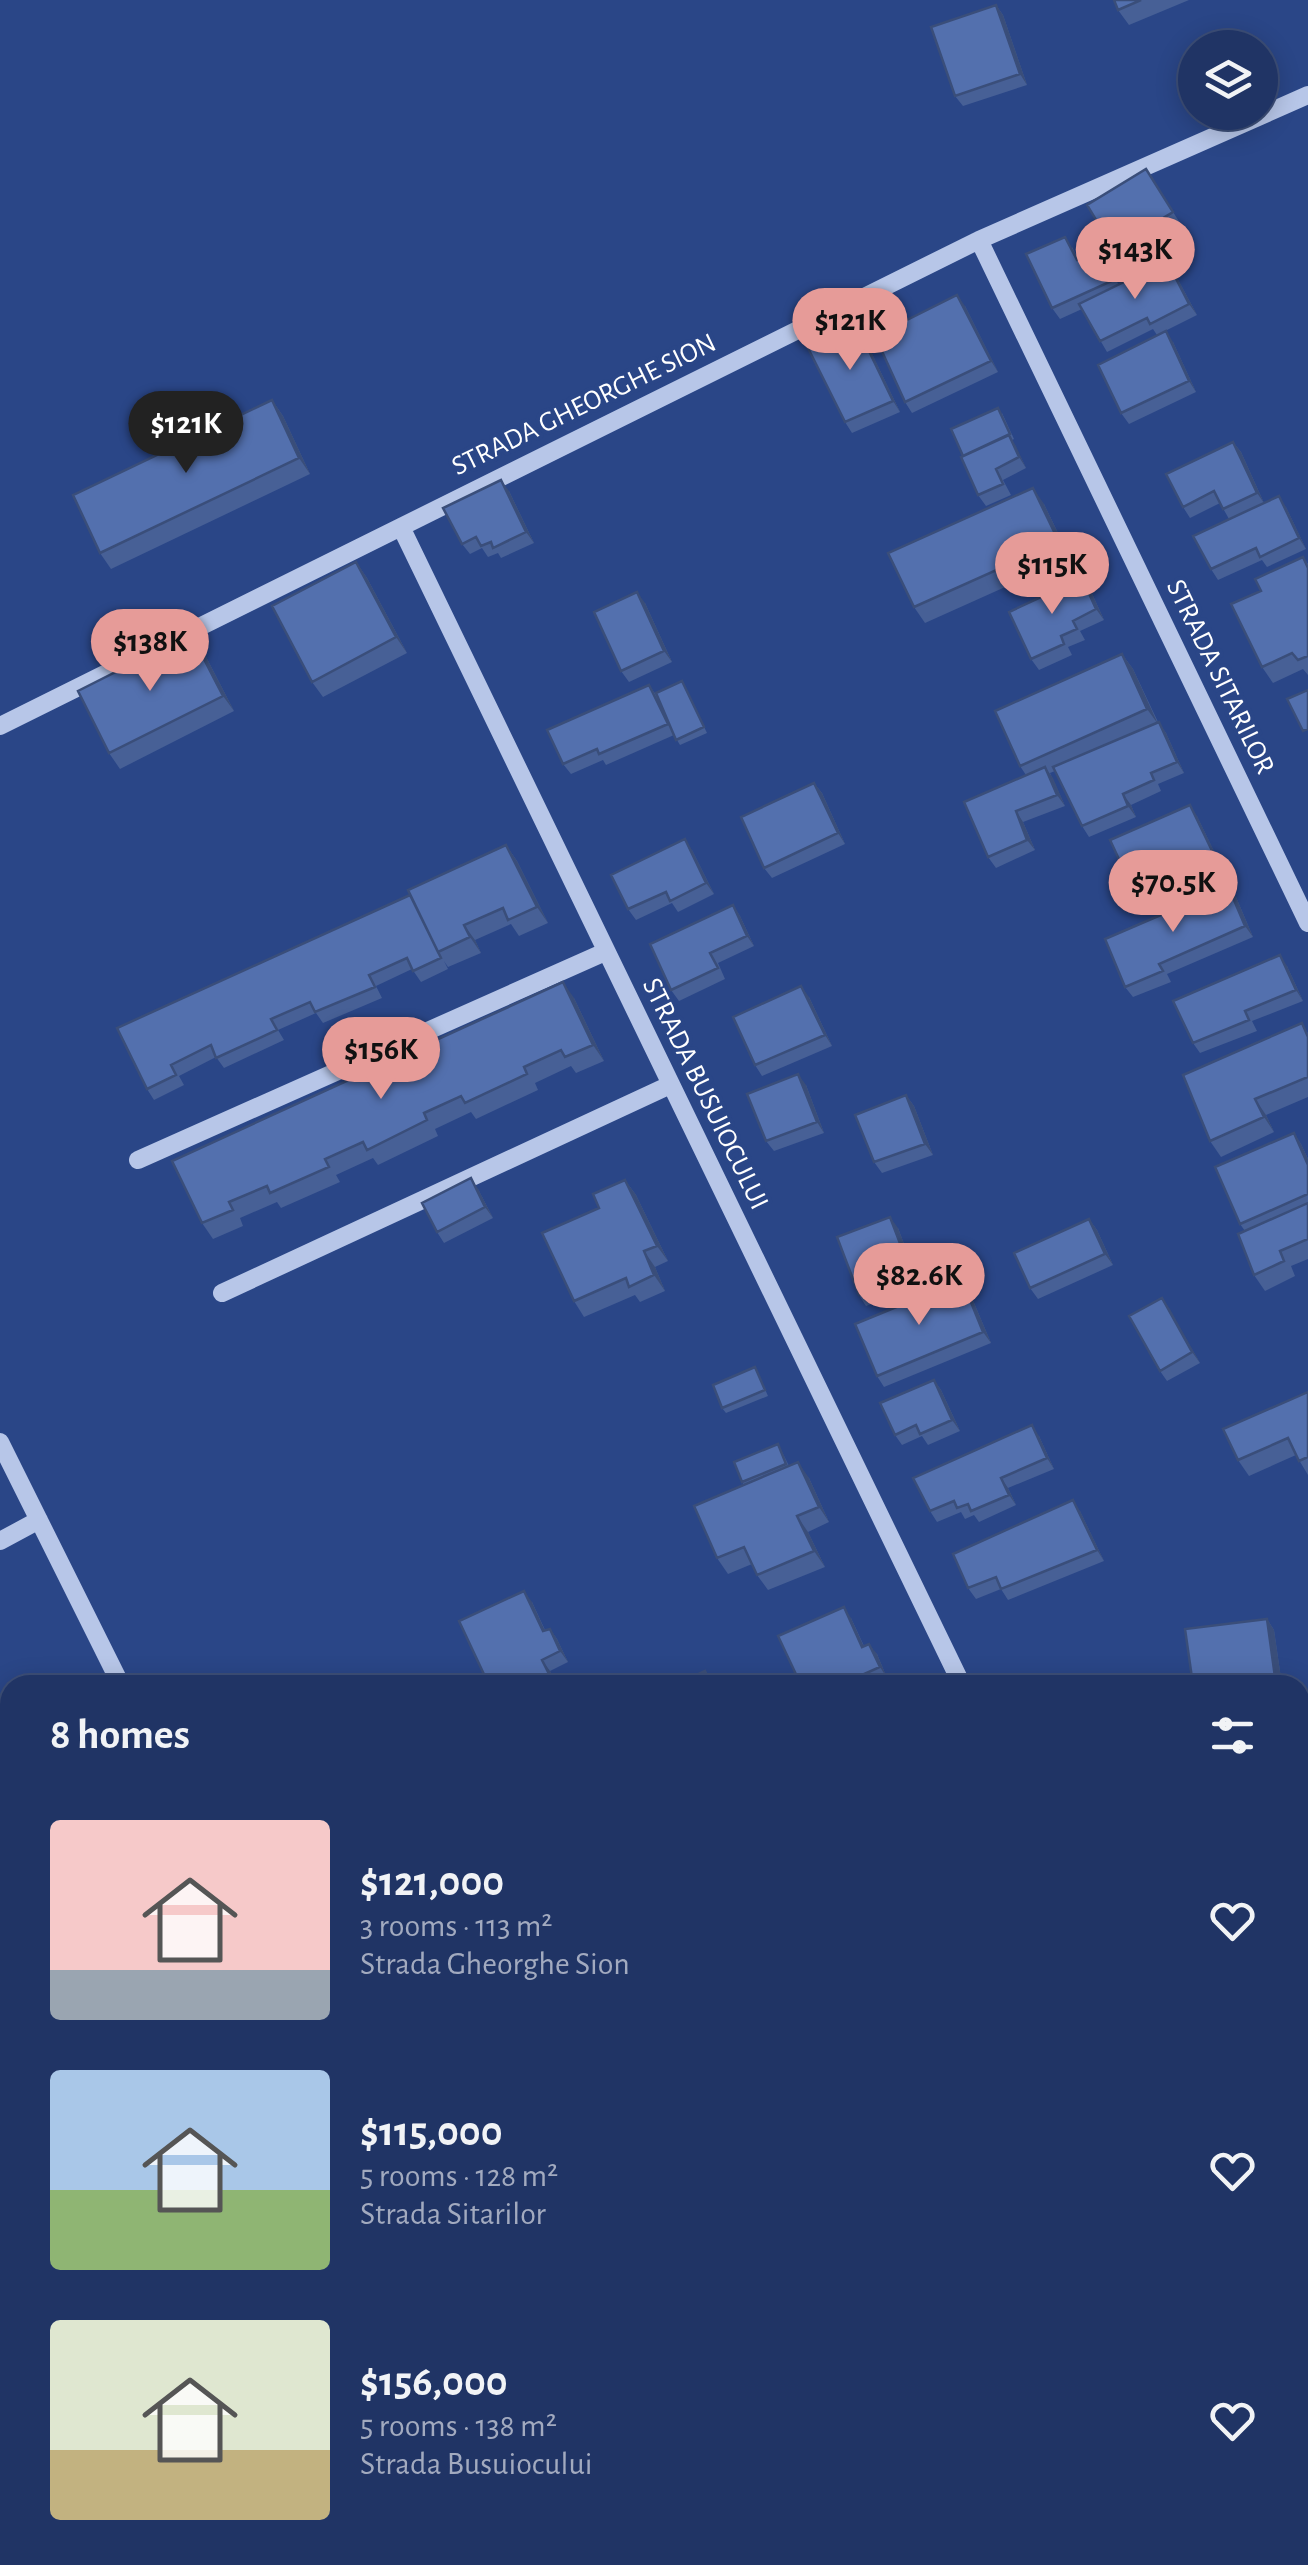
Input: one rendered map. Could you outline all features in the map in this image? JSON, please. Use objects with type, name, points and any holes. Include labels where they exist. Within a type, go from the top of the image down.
[{"type":"street","name":"STRADA GHEORGHE SION","points":[[0,726],[979,240],[1308,95]]},
{"type":"street","name":"STRADA SITARILOR","points":[[979,240],[1308,922]]},
{"type":"street","name":"STRADA BUSUIOCULUI","points":[[401,527],[957,1675]]},
{"type":"street","points":[[138,1160],[605,952]]},
{"type":"street","points":[[222,1293],[670,1085]]},
{"type":"street","points":[[0,1442],[116,1675]]},
{"type":"street","points":[[0,1540],[39,1520]]},
{"type":"building","points":[[1114,0],[1141,0],[1118,10]]},
{"type":"building","points":[[996,5],[1020,74],[955,96],[931,27]]},
{"type":"building","points":[[1146,169],[1173,212],[1113,248],[1087,205]]},
{"type":"building","points":[[1065,237],[1077,260],[1098,251],[1114,280],[1052,308],[1026,254]]},
{"type":"building","points":[[1167,261],[1189,304],[1150,324],[1147,318],[1100,341],[1079,304]]},
{"type":"building","points":[[957,295],[991,361],[905,402],[875,336]]},
{"type":"building","points":[[855,322],[893,401],[845,422],[807,346]]},
{"type":"building","points":[[1166,331],[1189,381],[1121,413],[1098,365]]},
{"type":"building","points":[[272,400],[299,458],[100,553],[73,495]]},
{"type":"building","points":[[998,408],[1010,434],[963,456],[951,429]]},
{"type":"building","points":[[1009,435],[1019,457],[996,469],[1003,484],[978,495],[961,457]]},
{"type":"building","points":[[1233,442],[1257,493],[1223,509],[1214,491],[1183,507],[1166,474]]},
{"type":"building","points":[[501,480],[526,532],[493,548],[491,542],[481,546],[476,537],[462,544],[443,508]]},
{"type":"building","points":[[1033,488],[1059,542],[914,607],[888,553]]},
{"type":"building","points":[[1279,496],[1299,538],[1260,557],[1256,548],[1211,569],[1193,536]]},
{"type":"building","points":[[1303,557],[1308,568],[1308,656],[1298,660],[1292,653],[1262,667],[1231,604],[1261,591],[1255,579]]},
{"type":"building","points":[[356,562],[396,637],[312,682],[272,606]]},
{"type":"building","points":[[1082,578],[1096,609],[1073,621],[1077,629],[1061,636],[1064,644],[1031,659],[1009,612]]},
{"type":"building","points":[[637,592],[664,651],[621,671],[594,612]]},
{"type":"building","points":[[191,634],[223,696],[109,753],[78,691]]},
{"type":"building","points":[[1122,654],[1147,709],[1020,766],[995,711]]},
{"type":"building","points":[[682,681],[704,727],[676,740],[656,693]]},
{"type":"building","points":[[649,685],[668,724],[599,754],[597,749],[563,764],[547,730]]},
{"type":"building","points":[[1308,690],[1308,729],[1303,731],[1287,699]]},
{"type":"building","points":[[1159,722],[1177,762],[1151,773],[1154,780],[1123,794],[1128,806],[1082,826],[1053,767]]},
{"type":"building","points":[[1045,767],[1057,795],[1016,811],[1027,840],[988,857],[964,802]]},
{"type":"building","points":[[814,783],[838,833],[764,868],[741,817]]},
{"type":"building","points":[[1190,805],[1215,857],[1168,878],[1171,887],[1139,902],[1110,840]]},
{"type":"building","points":[[685,839],[706,883],[670,901],[666,892],[628,909],[611,875]]},
{"type":"building","points":[[506,845],[537,907],[508,920],[503,908],[464,925],[470,937],[438,952],[408,890]]},
{"type":"building","points":[[1228,886],[1245,926],[1159,964],[1163,971],[1125,987],[1105,939]]},
{"type":"building","points":[[410,895],[441,958],[413,971],[407,958],[369,975],[375,987],[315,1012],[310,1002],[271,1019],[277,1030],[216,1058],[211,1045],[171,1065],[176,1075],[147,1089],[117,1028]]},
{"type":"building","points":[[733,905],[747,936],[710,953],[718,968],[671,990],[650,944]]},
{"type":"building","points":[[1280,955],[1296,990],[1245,1011],[1249,1020],[1193,1043],[1173,1001]]},
{"type":"building","points":[[563,982],[593,1045],[565,1057],[561,1050],[524,1067],[527,1074],[465,1103],[461,1096],[424,1113],[427,1120],[367,1150],[363,1142],[325,1159],[329,1167],[270,1193],[267,1186],[229,1202],[233,1210],[202,1223],[172,1161]]},
{"type":"building","points":[[801,986],[825,1035],[755,1065],[733,1017]]},
{"type":"building","points":[[1302,1023],[1308,1037],[1308,1077],[1255,1099],[1264,1117],[1210,1141],[1183,1075]]},
{"type":"building","points":[[798,1074],[817,1122],[766,1141],[747,1094]]},
{"type":"building","points":[[906,1095],[925,1144],[874,1162],[855,1115]]},
{"type":"building","points":[[1294,1133],[1308,1165],[1308,1194],[1240,1224],[1215,1167]]},
{"type":"building","points":[[471,1178],[485,1207],[437,1232],[422,1203]]},
{"type":"building","points":[[625,1180],[657,1246],[644,1251],[654,1275],[629,1287],[626,1278],[574,1301],[542,1233],[599,1208],[593,1194]]},
{"type":"building","points":[[1308,1203],[1308,1239],[1280,1251],[1284,1261],[1254,1275],[1238,1234]]},
{"type":"building","points":[[890,1217],[912,1275],[859,1295],[837,1237]]},
{"type":"building","points":[[1089,1219],[1105,1254],[1030,1288],[1014,1253]]},
{"type":"building","points":[[962,1280],[983,1332],[877,1376],[855,1324]]},
{"type":"building","points":[[1162,1298],[1192,1352],[1160,1371],[1129,1316]]},
{"type":"building","points":[[755,1367],[765,1390],[722,1408],[713,1385]]},
{"type":"building","points":[[934,1380],[952,1420],[920,1434],[916,1425],[895,1435],[880,1403]]},
{"type":"building","points":[[1308,1392],[1308,1457],[1299,1461],[1288,1438],[1238,1460],[1223,1429]]},
{"type":"building","points":[[1032,1425],[1047,1458],[1001,1478],[1009,1495],[971,1511],[968,1504],[957,1508],[954,1501],[930,1511],[913,1478]]},
{"type":"building","points":[[778,1444],[786,1464],[742,1482],[734,1462]]},
{"type":"building","points":[[798,1462],[819,1507],[797,1516],[814,1551],[757,1575],[744,1547],[717,1558],[694,1506]]},
{"type":"building","points":[[1073,1500],[1097,1550],[1001,1589],[996,1577],[968,1588],[953,1554]]},
{"type":"building","points":[[524,1591],[543,1631],[550,1629],[560,1651],[542,1660],[550,1675],[484,1675],[459,1621]]},
{"type":"building","points":[[844,1607],[862,1647],[869,1644],[880,1667],[862,1675],[796,1675],[778,1636]]},
{"type":"building","points":[[1267,1619],[1275,1675],[1192,1675],[1185,1629]]}]
